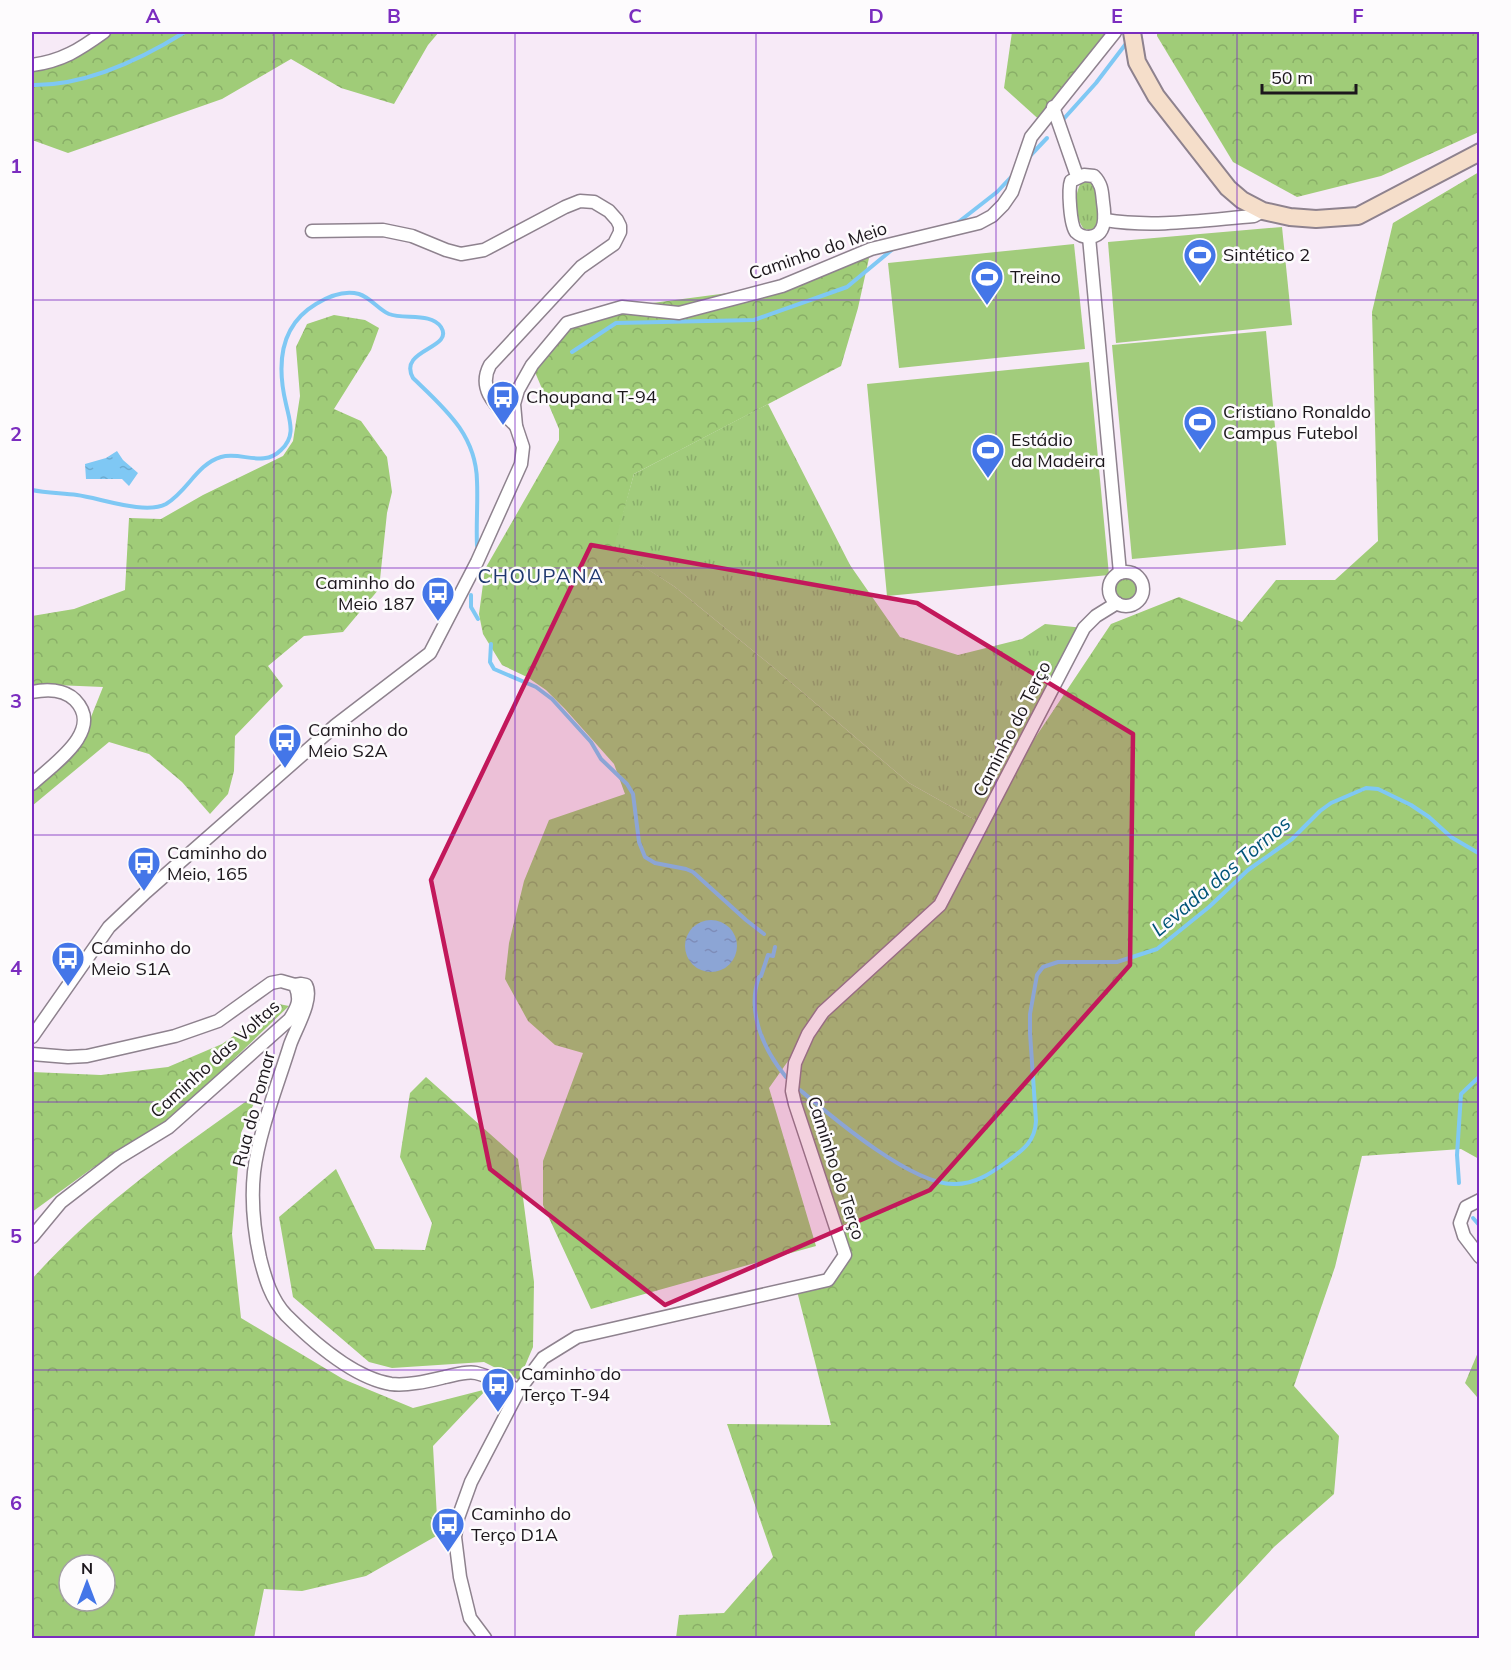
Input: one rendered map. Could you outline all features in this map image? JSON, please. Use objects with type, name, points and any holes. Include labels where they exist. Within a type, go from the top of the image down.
[{"type":"main road","points":[[1132,32],[1137,62],[1156,96],[1228,188],[1242,200],[1263,210],[1290,217],[1316,219],[1358,216],[1479,152]]},
{"type":"street","points":[[32,65],[52,63],[77,51],[104,32]]},
{"type":"street","name":"Caminho do Meio","points":[[32,1037],[109,927],[336,726],[430,652],[477,562],[521,464],[523,447],[516,426],[514,404],[518,390],[532,365],[567,323],[622,307],[678,313],[782,286],[870,249],[979,222],[992,216],[1012,192],[1031,137],[1114,32]]},
{"type":"street","points":[[1053,107],[1077,176]]},
{"type":"street","points":[[1077,176],[1094,176],[1100,184],[1105,220],[1098,233],[1089,237],[1082,236],[1074,228],[1069,192],[1071,181],[1077,176]]},
{"type":"street","points":[[312,231],[383,230],[412,236],[461,254],[484,250],[580,201],[600,205],[614,215],[620,232],[614,244],[581,267],[487,370],[485,383],[489,397],[516,426]]},
{"type":"street","points":[[1105,220],[1122,223],[1186,222],[1254,216],[1263,210]]},
{"type":"street","points":[[1089,237],[1120,573]]},
{"type":"street","points":[[1120,573],[1134,574],[1142,584],[1142,591],[1136,603],[1123,606],[1111,597],[1109,585],[1120,573]]},
{"type":"street","name":"Caminho do Terço","points":[[485,1638],[470,1618],[456,1555],[456,1527],[471,1482],[519,1390],[543,1358],[577,1337],[828,1280],[844,1255],[795,1104],[792,1091],[795,1063],[808,1034],[823,1012],[940,905],[1084,628],[1096,616],[1117,603]]},
{"type":"street","points":[[32,692],[42,690],[62,692],[74,699],[85,719],[78,740],[32,784]]},
{"type":"street","name":"Caminho das Voltas","points":[[32,1054],[87,1056],[175,1036],[218,1021],[271,983],[281,981],[295,986],[300,1000],[299,1006],[290,1019],[169,1126],[118,1158],[61,1202],[32,1237]]},
{"type":"street","name":"Rua do Pomar","points":[[295,986],[306,985],[309,995],[265,1124],[254,1171],[253,1206],[256,1240],[265,1279],[274,1298],[285,1314],[347,1368],[372,1378],[392,1384],[476,1373],[519,1390]]},
{"type":"street","points":[[1479,1200],[1466,1208],[1460,1223],[1464,1236],[1479,1257]]},
{"type":"highlighted area","points":[[591,545],[917,603],[1133,734],[1130,965],[930,1190],[665,1305],[490,1169],[431,880]]},
{"type":"green space","points":[[104,32],[439,32],[428,45],[394,104],[341,88],[291,59],[222,99],[68,153],[32,140],[32,65]]},
{"type":"green space","points":[[1012,32],[1115,32],[1044,124],[1004,88]]},
{"type":"green space","points":[[1157,32],[1479,32],[1479,132],[1381,176],[1297,197],[1233,162],[1157,36]]},
{"type":"green space","points":[[1479,172],[1479,1159],[1461,1149],[1362,1156],[1335,1267],[1294,1386],[1339,1436],[1334,1494],[1274,1547],[1195,1632],[1195,1638],[676,1638],[679,1615],[724,1613],[773,1557],[727,1424],[831,1425],[796,1287],[828,1280],[845,1255],[792,1091],[805,1037],[769,1088],[816,1246],[591,1309],[543,1205],[543,1161],[583,1053],[555,1045],[528,1021],[505,979],[509,943],[524,881],[549,820],[625,794],[614,764],[546,690],[527,677],[502,665],[483,634],[479,614],[485,569],[559,440],[559,429],[532,365],[567,323],[622,307],[782,286],[871,249],[858,308],[841,366],[634,474],[614,547],[675,587],[909,783],[982,824],[999,792],[1111,624],[1179,597],[1242,622],[1276,580],[1335,580],[1378,541],[1372,312],[1393,223]]},
{"type":"green space","points":[[1082,182],[1095,185],[1100,221],[1092,229],[1084,229],[1077,212],[1077,192]]},
{"type":"green space","name":"Sintético 2","points":[[1282,227],[1292,325],[1116,343],[1108,242]]},
{"type":"green space","name":"Treino","points":[[1074,244],[1085,349],[899,368],[888,263]]},
{"type":"green space","points":[[334,315],[365,320],[379,328],[371,350],[334,409],[361,421],[387,457],[392,492],[387,513],[379,589],[343,632],[304,636],[268,666],[283,686],[235,736],[234,771],[228,794],[210,814],[182,782],[149,754],[109,742],[32,806],[32,784],[87,727],[103,687],[32,684],[32,616],[74,609],[125,590],[129,518],[161,519],[203,495],[283,456],[293,441],[300,396],[296,347],[307,324]]},
{"type":"green space","name":"Cristiano Ronaldo Campus Futebol","points":[[1266,331],[1286,545],[1132,559],[1112,345]]},
{"type":"green space","name":"Estádio da Madeira","points":[[1089,362],[1109,575],[887,596],[867,384]]},
{"type":"green space","points":[[768,404],[850,565],[900,637],[958,655],[1022,639],[1045,624],[1084,628],[982,824],[909,783],[675,587],[613,547],[634,474]]},
{"type":"green space","points":[[1126,576],[1135,580],[1139,589],[1135,598],[1126,602],[1117,598],[1113,589],[1117,580]]},
{"type":"green space","points":[[279,1004],[289,1006],[167,1123],[94,1167],[32,1212],[32,1072],[101,1075],[168,1067],[222,1044]]},
{"type":"green space","points":[[426,1077],[518,1159],[534,1282],[533,1347],[519,1380],[484,1362],[392,1368],[369,1362],[293,1297],[279,1217],[336,1169],[375,1249],[425,1250],[432,1223],[400,1157],[410,1093]]},
{"type":"green space","points":[[259,1092],[241,1133],[232,1234],[241,1318],[343,1379],[413,1408],[487,1389],[433,1446],[438,1535],[366,1576],[302,1591],[264,1589],[254,1638],[32,1638],[32,1279],[57,1252],[112,1202],[169,1157]]},
{"type":"green space","points":[[1479,1350],[1480,1396],[1477,1397],[1465,1383]]},
{"type":"water","points":[[117,451],[123,460],[138,473],[129,486],[122,479],[86,479],[85,464],[106,458]]},
{"type":"water","points":[[711,920],[725,924],[733,932],[737,946],[733,960],[725,968],[711,972],[697,968],[689,960],[685,946],[689,932],[697,924]]},
{"type":"waterway","name":"Levada dos Tornos","points":[[32,85],[52,84],[92,76],[131,61],[185,32]]},
{"type":"waterway","points":[[1060,123],[1096,83],[1128,41]]},
{"type":"waterway","points":[[1029,157],[1047,138]]},
{"type":"waterway","points":[[956,224],[997,192],[1014,174]]},
{"type":"waterway","points":[[572,352],[616,323],[754,320],[847,287],[894,248]]},
{"type":"waterway","name":"Levada dos Tornos","points":[[32,490],[77,495],[135,507],[157,507],[173,499],[205,466],[221,457],[259,459],[274,455],[286,445],[290,434],[282,375],[282,361],[288,335],[294,324],[316,304],[337,294],[353,293],[367,298],[389,314],[431,319],[441,327],[443,334],[440,340],[419,355],[410,368],[413,378],[447,411],[471,449],[477,481],[477,546]]},
{"type":"waterway","name":"Levada dos Tornos","points":[[471,595],[471,607],[478,619]]},
{"type":"waterway","name":"Levada dos Tornos","points":[[491,644],[490,662],[494,669],[536,687],[552,699],[591,742],[601,759],[627,784],[633,794],[639,842],[645,857],[655,863],[693,872],[764,934]]},
{"type":"waterway","name":"Levada dos Tornos","points":[[800,1090],[874,1148],[918,1174],[938,1182],[955,1184],[982,1178],[1026,1146],[1035,1129],[1030,1014],[1037,975],[1043,967],[1058,962],[1117,962],[1157,949],[1209,907],[1248,870],[1292,839],[1320,811],[1331,803],[1366,788],[1378,789],[1411,805],[1429,817],[1451,837],[1480,854]]},
{"type":"waterway","name":"Levada dos Tornos","points":[[775,947],[773,956],[768,955],[759,977],[756,990],[756,1017],[764,1043],[786,1077]]},
{"type":"waterway","name":"Levada dos Tornos","points":[[1459,1183],[1457,1155],[1461,1094],[1480,1076]]},
{"type":"waterway","name":"Levada dos Tornos","points":[[1473,1218],[1480,1226]]},
{"type":"place","name":"Sintético 2","points":[[1200,284]]},
{"type":"place","name":"Treino","points":[[987,306]]},
{"type":"place","name":"Choupana T-94","points":[[503,426]]},
{"type":"place","name":"Cristiano Ronaldo Campus Futebol","points":[[1200,451]]},
{"type":"place","name":"Estádio da Madeira","points":[[988,479]]},
{"type":"place","name":"Caminho do Meio 187","points":[[438,622]]},
{"type":"place","name":"Caminho do Meio S2A","points":[[285,769]]},
{"type":"place","name":"Caminho do Meio, 165","points":[[144,892]]},
{"type":"place","name":"Caminho do Meio S1A","points":[[68,987]]},
{"type":"place","name":"Caminho do Terço T-94","points":[[498,1413]]},
{"type":"place","name":"Caminho do Terço D1A","points":[[448,1553]]},
{"type":"district","name":"CHOUPANA","points":[[541,576]]}]
